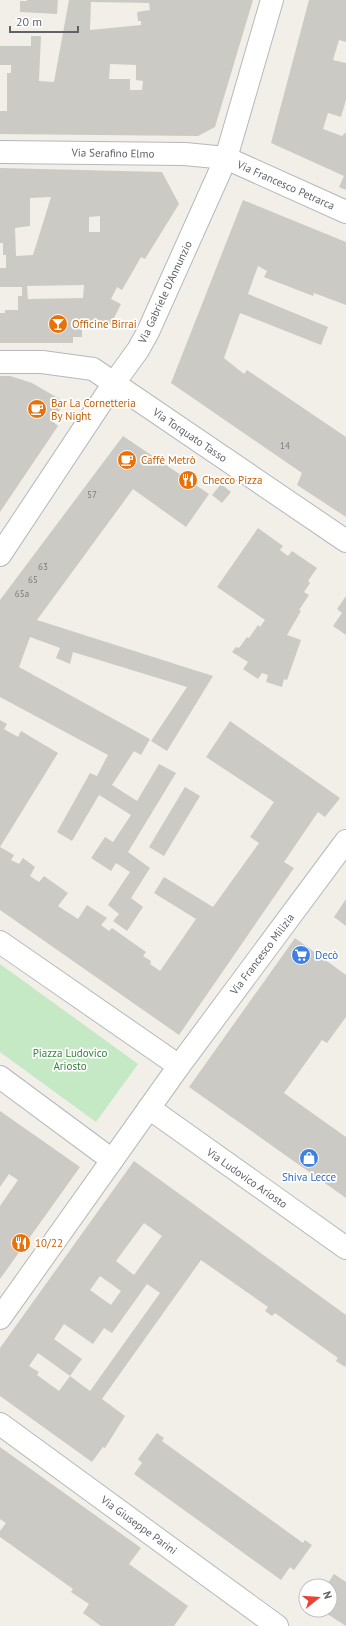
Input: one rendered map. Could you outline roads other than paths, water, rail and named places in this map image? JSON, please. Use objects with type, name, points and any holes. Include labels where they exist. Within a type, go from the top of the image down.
[{"type":"street","name":"Via Gabriele D'Annunzio","points":[[0,555],[114,383],[138,350],[148,332],[226,158],[272,0]]},
{"type":"street","name":"Via Serafino Elmo","points":[[0,152],[184,154],[226,158]]},
{"type":"street","name":"Via Francesco Petrarca","points":[[226,158],[346,212]]},
{"type":"street","name":"Via Torquato Tasso","points":[[0,362],[42,362],[93,369],[346,541]]},
{"type":"street","name":"Via Francesco Milizia","points":[[179,1066],[346,841]]},
{"type":"street","points":[[0,942],[179,1066],[0,1318]]},
{"type":"street","points":[[0,1077],[112,1160]]},
{"type":"street","name":"Via Ludovico Ariosto","points":[[148,1108],[346,1248]]},
{"type":"street","name":"Via Giuseppe Parini","points":[[0,1424],[277,1626]]},
{"type":"place","name":"Officine Birrai","points":[[58,324]]},
{"type":"place","name":"Bar La Cornetteria By Night","points":[[37,409]]},
{"type":"place","name":"Caffè Metrò","points":[[127,460]]},
{"type":"place","name":"Checco Pizza","points":[[188,480]]},
{"type":"place","name":"Decò","points":[[301,955]]},
{"type":"place","name":"Shiva Lecce","points":[[309,1158]]},
{"type":"place","name":"10/22","points":[[21,1243]]},
{"type":"park label","name":"Piazza Ludovico Ariosto","points":[[70,1059]]}]
